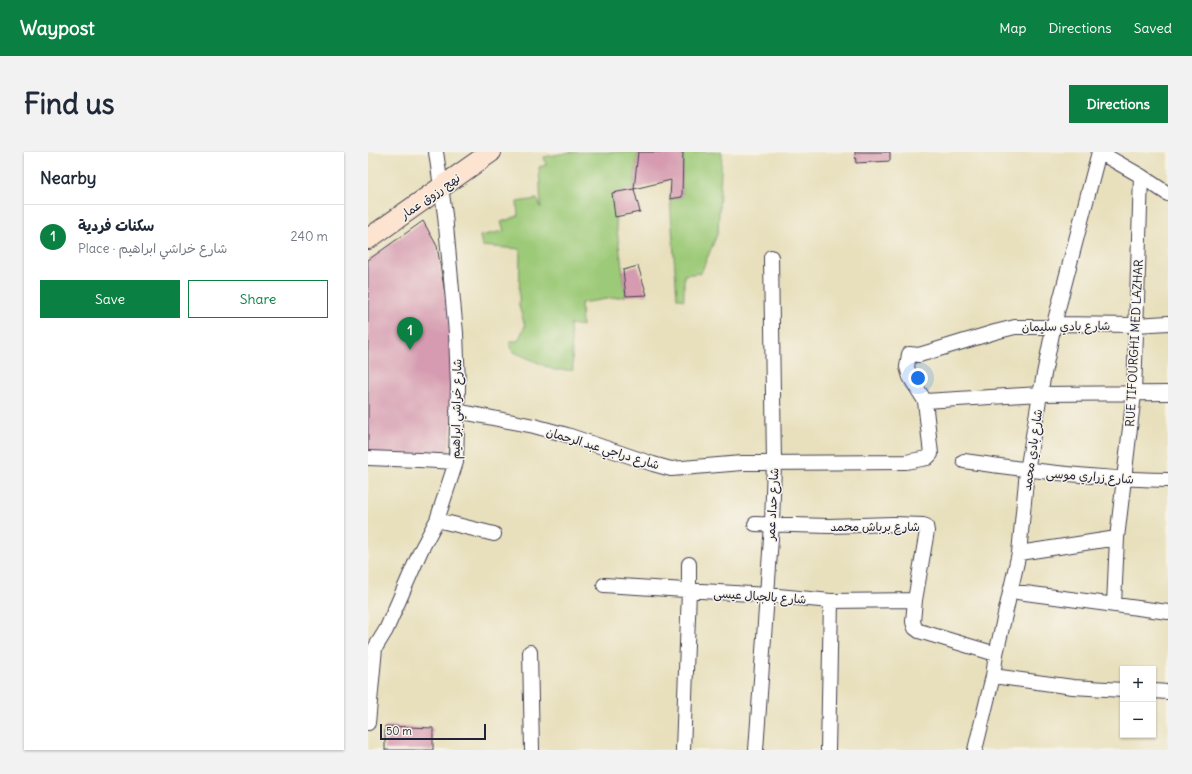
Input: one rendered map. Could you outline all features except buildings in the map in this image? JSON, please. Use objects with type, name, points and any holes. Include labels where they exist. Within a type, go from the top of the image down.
[{"type":"main road","name":"نهج رزوق عمار","points":[[368,239],[491,152]]},
{"type":"street","name":"شارع خراشي ابراهيم","points":[[368,723],[372,647],[386,630],[421,550],[437,520],[456,462],[456,411],[458,386],[456,333],[452,275],[442,186],[436,152]]},
{"type":"street","points":[[1099,152],[1141,176],[1168,194]]},
{"type":"street","name":"شارع بادي محمد","points":[[975,750],[993,676],[996,654],[1019,553],[1027,471],[1054,324],[1099,152]]},
{"type":"street","name":"RUE TIFOURGHI MED LAZHAR","points":[[1114,605],[1117,538],[1134,394],[1141,176]]},
{"type":"street","name":"شارع حداد عمر","points":[[756,750],[772,524],[774,463],[771,257]]},
{"type":"street","name":"شارع بادي سليمان","points":[[925,401],[910,377],[907,367],[909,354],[919,355],[1015,327],[1049,327],[1054,324],[1136,325],[1168,323]]},
{"type":"street","points":[[774,463],[906,462],[927,458],[930,454],[925,401],[1040,394],[1168,393]]},
{"type":"street","name":"شارع دراجي عبد الرحمان","points":[[456,411],[534,426],[567,435],[671,469],[742,463],[774,463]]},
{"type":"street","points":[[368,458],[456,462]]},
{"type":"street","name":"شارع زراري موسى","points":[[964,461],[1027,471],[1124,479],[1168,480]]},
{"type":"street","points":[[437,520],[494,534]]},
{"type":"street","name":"شارع برباش محمد","points":[[755,524],[829,526],[900,524],[926,526],[927,531],[915,600],[913,622],[914,628],[919,631],[996,654]]},
{"type":"street","points":[[1019,553],[1117,538]]},
{"type":"street","points":[[683,750],[689,564]]},
{"type":"street","name":"شارع بالجبال عيسى","points":[[604,586],[767,595],[831,601],[915,600]]},
{"type":"street","points":[[1010,591],[1168,612]]},
{"type":"street","points":[[828,750],[831,601]]},
{"type":"street","points":[[530,652],[532,750]]},
{"type":"street","points":[[993,676],[1073,687],[1120,690]]},
{"type":"street","points":[[1156,691],[1168,692]]},
{"type":"green space","points":[[570,152],[638,152],[634,189],[612,194],[626,296],[581,303],[582,326],[570,324],[573,370],[554,370],[512,351],[510,341],[518,341],[525,326],[519,306],[520,249],[482,246],[480,236],[504,231],[501,222],[518,216],[517,202],[537,199],[541,208],[539,167],[546,165],[544,157]]},
{"type":"green space","points":[[683,152],[722,152],[718,232],[701,273],[684,275],[684,300],[677,298],[670,199],[682,197]]},
{"type":"place","name":"سكنات فردية","points":[[410,350]]}]
